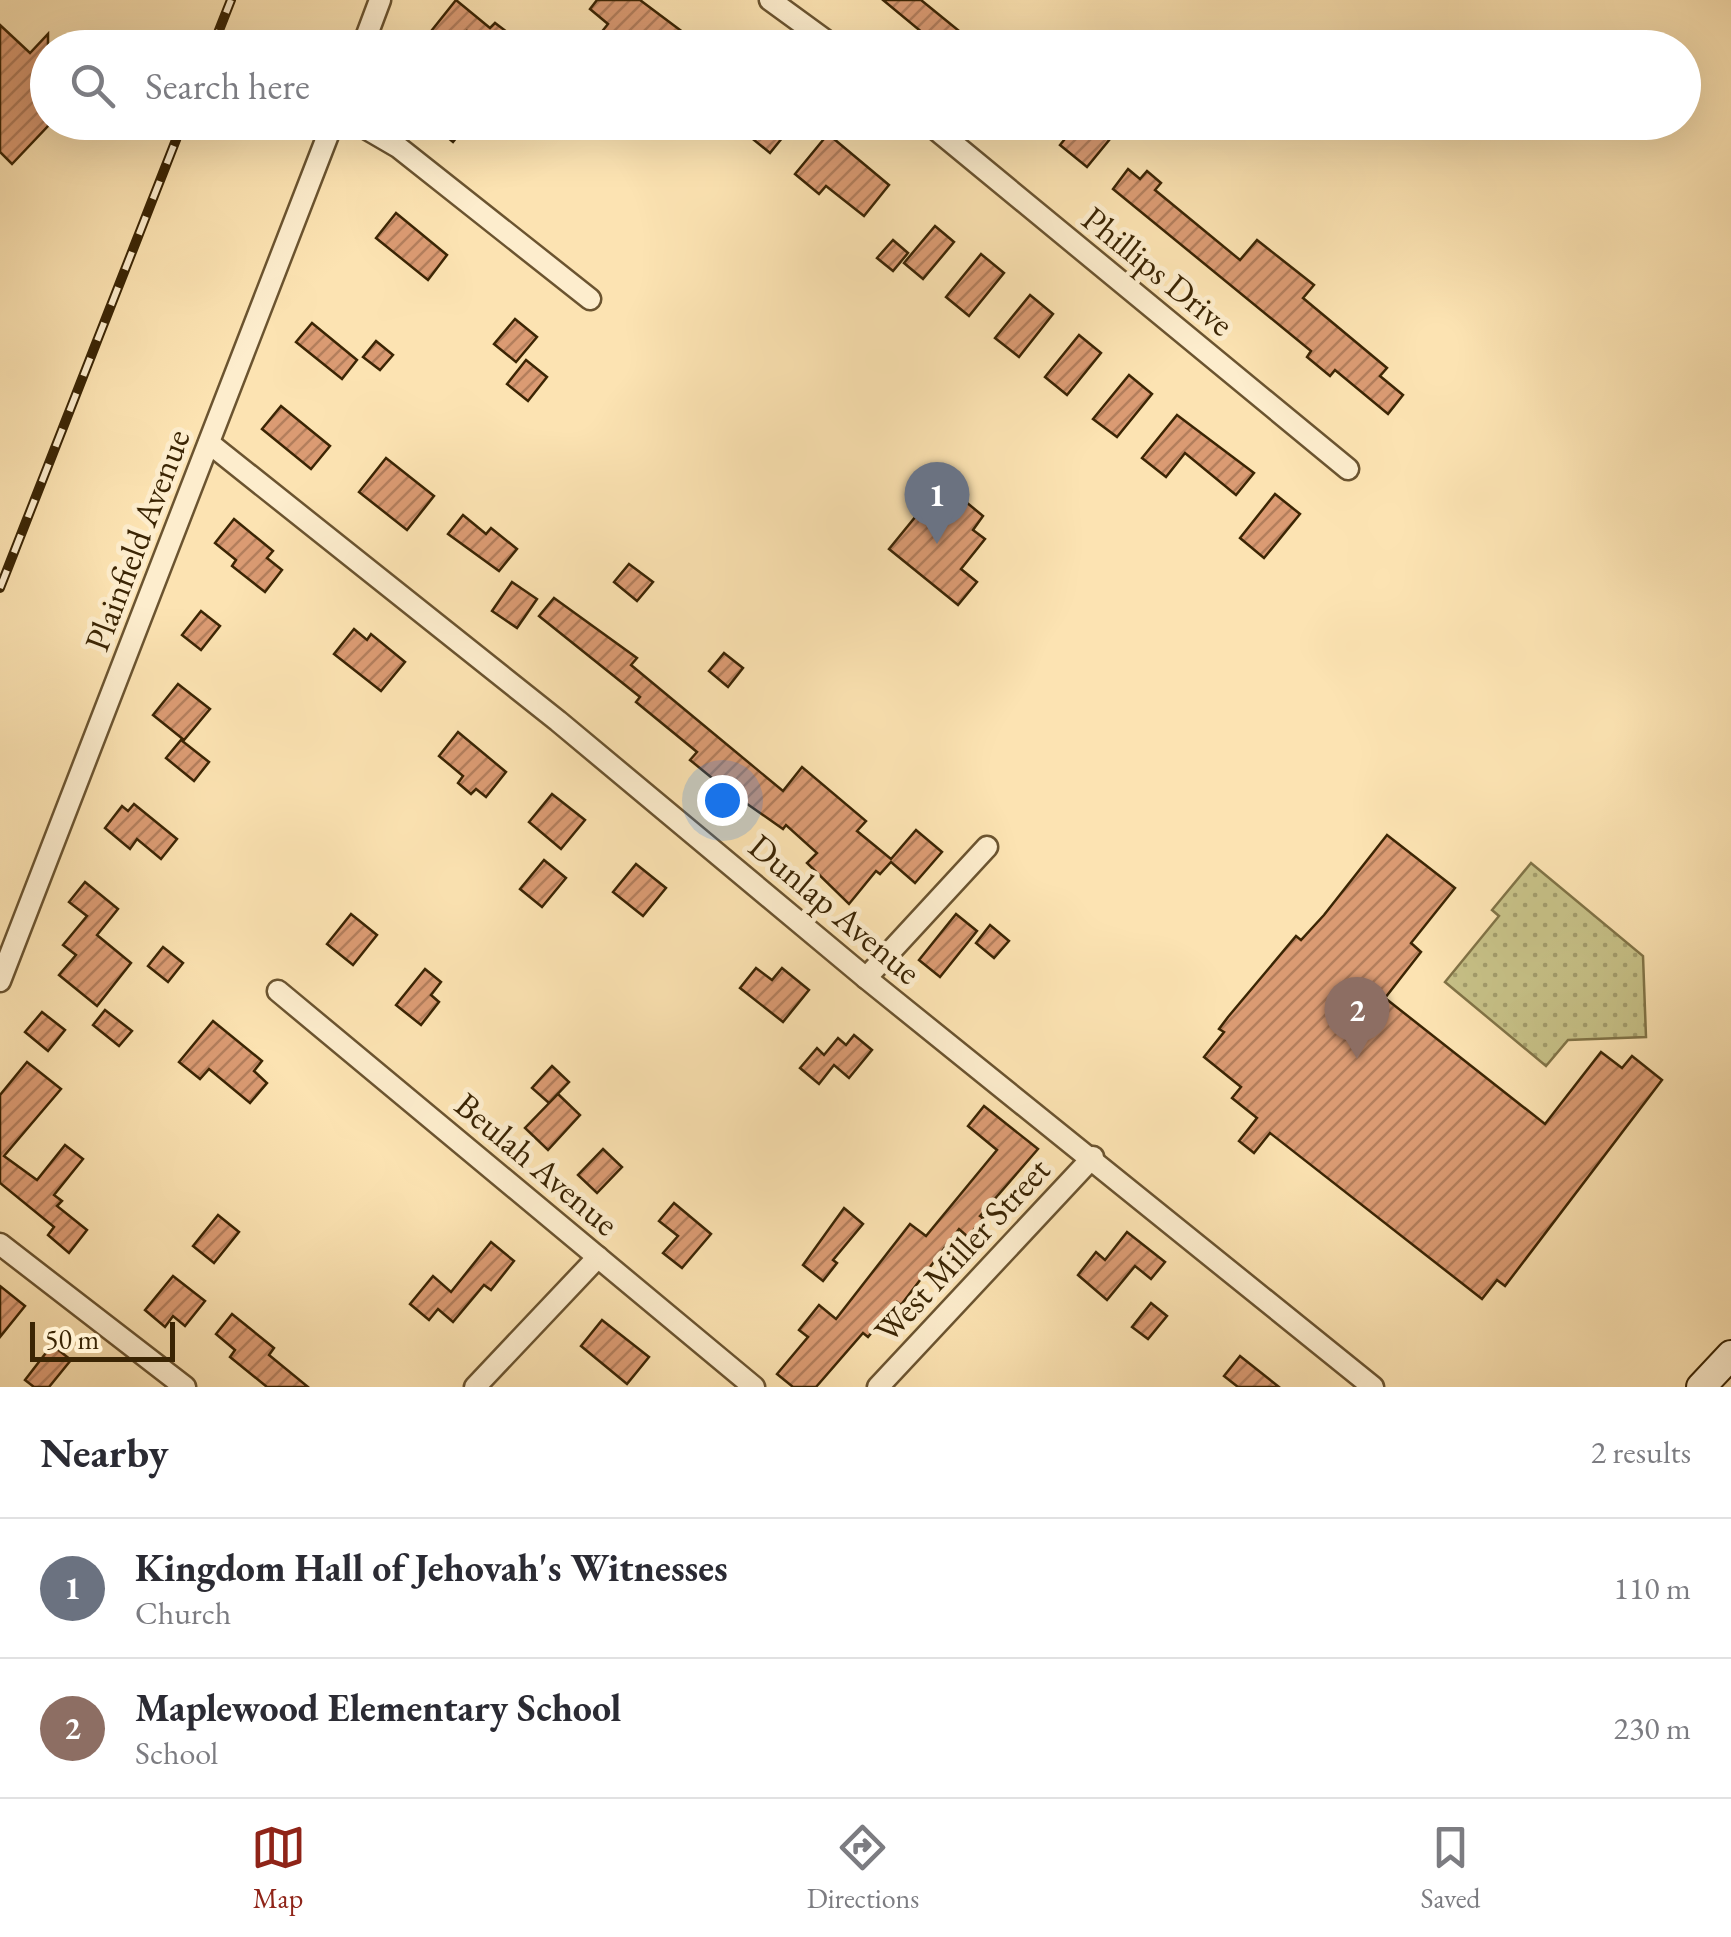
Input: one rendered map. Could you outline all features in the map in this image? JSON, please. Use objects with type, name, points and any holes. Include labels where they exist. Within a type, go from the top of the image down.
[{"type":"street","points":[[369,30],[380,0]]},
{"type":"street","points":[[770,0],[811,30]]},
{"type":"street","name":"Plainfield Avenue","points":[[0,981],[325,140]]},
{"type":"street","points":[[386,140],[590,300]]},
{"type":"street","name":"Phillips Drive","points":[[949,140],[1348,469]]},
{"type":"street","name":"Dunlap Avenue","points":[[209,443],[558,721],[866,978],[1093,1157],[1373,1387]]},
{"type":"street","points":[[866,978],[987,847]]},
{"type":"street","name":"Beulah Avenue","points":[[278,991],[754,1387]]},
{"type":"street","name":"West Miller Street","points":[[878,1387],[1093,1157]]},
{"type":"street","points":[[0,1244],[185,1387]]},
{"type":"street","points":[[475,1387],[598,1257]]},
{"type":"street","points":[[1701,1387],[1731,1355]]},
{"type":"shaded area","points":[[1531,863],[1643,956],[1646,1037],[1568,1040],[1546,1066],[1445,982],[1499,916],[1492,910]]},
{"type":"building","points":[[456,0],[490,28],[495,23],[504,30],[432,30]]},
{"type":"building","points":[[597,0],[640,0],[680,30],[603,30],[608,24],[590,9]]},
{"type":"building","points":[[883,0],[921,0],[958,30],[919,30]]},
{"type":"building","points":[[0,25],[30,53],[30,140],[35,140],[12,164],[0,152]]},
{"type":"building","points":[[754,140],[780,140],[770,153]]},
{"type":"building","points":[[823,140],[835,140],[889,185],[864,216],[826,186],[819,194],[795,174]]},
{"type":"building","points":[[1064,140],[1109,140],[1087,167],[1060,145]]},
{"type":"building","points":[[1128,169],[1140,179],[1147,171],[1161,183],[1155,190],[1240,260],[1257,240],[1314,285],[1303,298],[1387,368],[1380,376],[1403,395],[1388,414],[1335,370],[1330,376],[1307,357],[1311,351],[1113,189]]},
{"type":"building","points":[[396,213],[447,255],[428,280],[376,238]]},
{"type":"building","points":[[935,226],[954,242],[923,279],[904,263]]},
{"type":"building","points":[[893,240],[908,253],[893,271],[877,258]]},
{"type":"building","points":[[981,254],[1004,273],[969,316],[946,297]]},
{"type":"building","points":[[1030,295],[1053,314],[1019,357],[995,338]]},
{"type":"building","points":[[515,319],[537,337],[516,362],[494,344]]},
{"type":"building","points":[[312,323],[357,360],[342,379],[296,342]]},
{"type":"building","points":[[1079,335],[1101,353],[1067,395],[1045,377]]},
{"type":"building","points":[[376,341],[393,355],[380,370],[363,357]]},
{"type":"building","points":[[526,360],[547,377],[528,401],[507,384]]},
{"type":"building","points":[[1129,375],[1152,394],[1117,437],[1093,419]]},
{"type":"building","points":[[281,406],[330,446],[311,469],[262,429]]},
{"type":"building","points":[[1177,415],[1254,473],[1236,495],[1185,453],[1166,477],[1142,458]]},
{"type":"building","points":[[386,458],[434,496],[407,530],[359,492]]},
{"type":"building","points":[[943,483],[983,516],[973,530],[985,539],[961,569],[977,582],[958,605],[889,549]]},
{"type":"building","points":[[1275,494],[1300,514],[1264,558],[1240,538]]},
{"type":"building","points":[[463,515],[486,534],[491,528],[517,549],[499,571],[448,534]]},
{"type":"building","points":[[234,519],[273,551],[267,558],[282,570],[265,592],[232,566],[236,560],[215,543]]},
{"type":"building","points":[[629,564],[653,582],[637,601],[614,582]]},
{"type":"building","points":[[512,582],[537,599],[517,628],[492,611]]},
{"type":"building","points":[[554,598],[637,658],[631,665],[783,791],[802,767],[866,821],[857,831],[891,859],[916,830],[942,852],[915,883],[891,862],[880,874],[876,871],[849,904],[807,863],[817,853],[786,825],[783,829],[690,760],[697,752],[636,702],[640,697],[539,616]]},
{"type":"building","points":[[201,611],[220,626],[201,650],[182,635]]},
{"type":"building","points":[[354,629],[367,640],[371,634],[405,662],[381,691],[334,654]]},
{"type":"building","points":[[724,653],[743,668],[728,687],[709,671]]},
{"type":"building","points":[[178,684],[210,709],[184,740],[153,715]]},
{"type":"building","points":[[458,732],[506,772],[486,797],[476,789],[471,794],[458,783],[463,776],[439,756]]},
{"type":"building","points":[[181,740],[209,762],[194,781],[166,758]]},
{"type":"building","points":[[552,794],[585,820],[561,849],[529,822]]},
{"type":"building","points":[[134,804],[177,839],[161,859],[137,839],[130,849],[105,828],[122,806],[128,811]]},
{"type":"building","points":[[1387,835],[1455,888],[1411,943],[1421,952],[1385,998],[1545,1124],[1601,1052],[1622,1068],[1632,1056],[1662,1080],[1505,1286],[1497,1280],[1482,1299],[1270,1133],[1254,1153],[1239,1141],[1257,1118],[1232,1098],[1241,1087],[1204,1057],[1224,1032],[1219,1029],[1228,1017],[1296,936],[1301,940],[1324,915]]},
{"type":"building","points":[[544,860],[566,878],[542,907],[520,889]]},
{"type":"building","points":[[636,864],[666,888],[643,916],[613,892]]},
{"type":"building","points":[[85,882],[118,909],[97,935],[131,963],[97,1006],[59,975],[76,955],[63,945],[87,916],[69,902]]},
{"type":"building","points":[[351,914],[377,935],[353,965],[327,944]]},
{"type":"building","points":[[956,914],[977,931],[940,977],[919,960]]},
{"type":"building","points":[[990,925],[1009,941],[994,958],[976,943]]},
{"type":"building","points":[[163,947],[183,963],[168,982],[148,966]]},
{"type":"building","points":[[756,968],[772,980],[782,968],[809,990],[783,1022],[740,988]]},
{"type":"building","points":[[425,969],[441,982],[431,995],[439,1002],[421,1025],[396,1005]]},
{"type":"building","points":[[105,1010],[132,1031],[119,1046],[93,1025]]},
{"type":"building","points":[[42,1012],[65,1030],[48,1051],[25,1032]]},
{"type":"building","points":[[213,1021],[262,1061],[254,1071],[267,1083],[250,1103],[209,1069],[200,1079],[179,1062]]},
{"type":"building","points":[[854,1035],[872,1050],[849,1078],[834,1065],[819,1084],[800,1068],[817,1048],[824,1055],[838,1038],[846,1045]]},
{"type":"building","points":[[27,1062],[61,1089],[4,1156],[37,1180],[65,1145],[83,1159],[54,1195],[62,1201],[57,1206],[87,1230],[69,1253],[48,1235],[54,1227],[0,1183],[0,1095]]},
{"type":"building","points":[[552,1066],[569,1082],[549,1103],[532,1088]]},
{"type":"building","points":[[558,1094],[580,1115],[548,1150],[525,1128]]},
{"type":"building","points":[[984,1106],[1038,1149],[980,1216],[983,1218],[968,1237],[959,1229],[901,1305],[897,1302],[868,1337],[863,1333],[816,1387],[793,1387],[777,1374],[808,1337],[799,1330],[819,1305],[836,1319],[910,1224],[926,1236],[997,1150],[968,1126]]},
{"type":"building","points":[[603,1149],[622,1167],[597,1193],[578,1175]]},
{"type":"building","points":[[674,1203],[711,1234],[682,1268],[663,1253],[678,1236],[659,1221]]},
{"type":"building","points":[[844,1208],[863,1224],[833,1260],[837,1263],[823,1281],[803,1265]]},
{"type":"building","points":[[218,1215],[239,1232],[214,1263],[193,1246]]},
{"type":"building","points":[[1127,1232],[1165,1262],[1151,1279],[1135,1266],[1107,1300],[1078,1275],[1096,1252],[1105,1260]]},
{"type":"building","points":[[491,1242],[514,1261],[491,1290],[484,1285],[453,1322],[438,1309],[429,1320],[410,1304],[433,1276],[451,1292]]},
{"type":"building","points":[[173,1276],[205,1301],[185,1326],[173,1316],[165,1327],[145,1310]]},
{"type":"building","points":[[0,1286],[25,1306],[0,1337]]},
{"type":"building","points":[[1151,1303],[1167,1316],[1148,1339],[1132,1327]]},
{"type":"building","points":[[232,1314],[274,1348],[269,1355],[308,1387],[267,1387],[230,1357],[235,1350],[216,1334]]},
{"type":"building","points":[[602,1320],[649,1357],[627,1384],[581,1346]]},
{"type":"building","points":[[52,1345],[71,1360],[49,1387],[34,1387],[25,1380]]},
{"type":"building","points":[[1240,1356],[1279,1387],[1238,1387],[1224,1376]]},
{"type":"railway","points":[[219,30],[231,0]]},
{"type":"railway","points":[[0,588],[176,140]]},
{"type":"place","name":"Kingdom Hall of Jehovah's Witnesses","points":[[937,544]]},
{"type":"place","name":"Maplewood Elementary School","points":[[1357,1059]]}]
